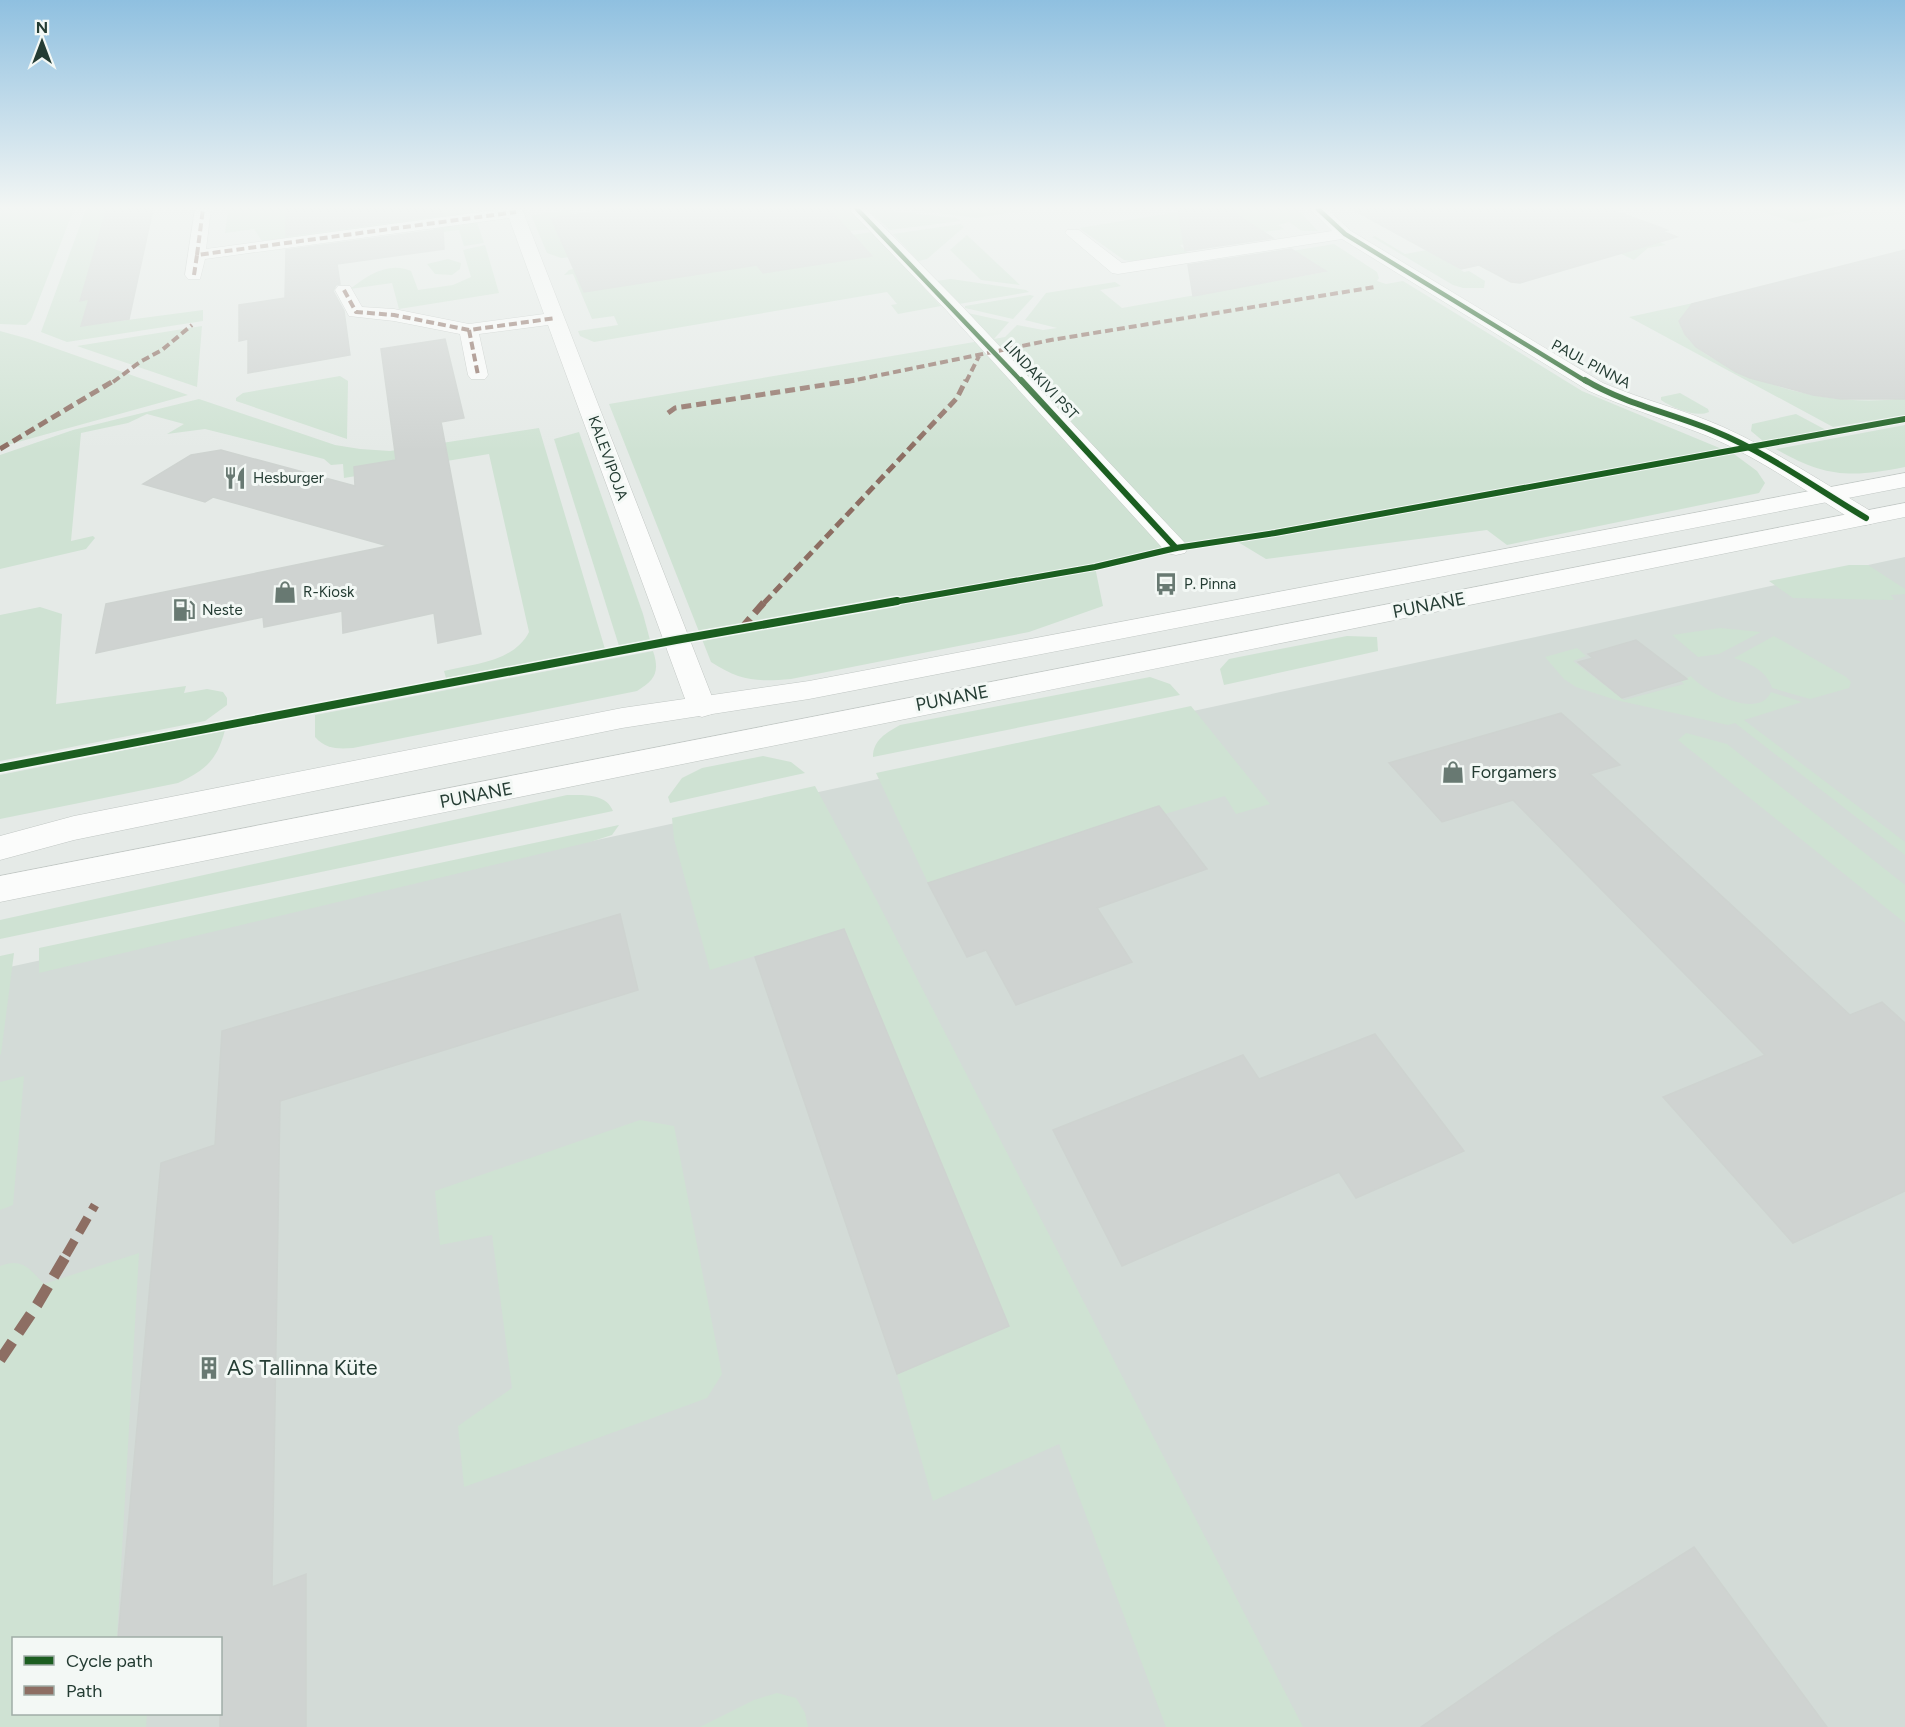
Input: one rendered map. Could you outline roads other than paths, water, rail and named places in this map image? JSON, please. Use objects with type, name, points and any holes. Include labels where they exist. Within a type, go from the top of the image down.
[{"type":"street","points":[[344,290],[356,312],[394,315],[469,330],[556,318]]},
{"type":"street","name":"KALEVIPOJA","points":[[545,290],[702,707]]},
{"type":"street","name":"LINDAKIVI PST","points":[[936,290],[1176,549]]},
{"type":"street","name":"PAUL PINNA","points":[[1436,290],[1596,387],[1731,439],[1866,518]]},
{"type":"street","points":[[469,330],[478,375]]},
{"type":"street","name":"PUNANE","points":[[0,848],[74,828],[622,718],[820,688],[1905,480]]},
{"type":"street","name":"PUNANE","points":[[0,890],[79,872],[1905,510]]},
{"type":"street","points":[[0,837],[74,828]]},
{"type":"street","points":[[0,899],[79,872]]},
{"type":"place","name":"Hesburger","points":[[235,478]]},
{"type":"place","name":"P. Pinna","points":[[1166,584]]},
{"type":"place","name":"R-Kiosk","points":[[285,592]]},
{"type":"place","name":"Neste","points":[[184,610]]},
{"type":"place","name":"Forgamers","points":[[1453,772]]},
{"type":"place","name":"AS Tallinna Küte","points":[[209,1368]]}]
